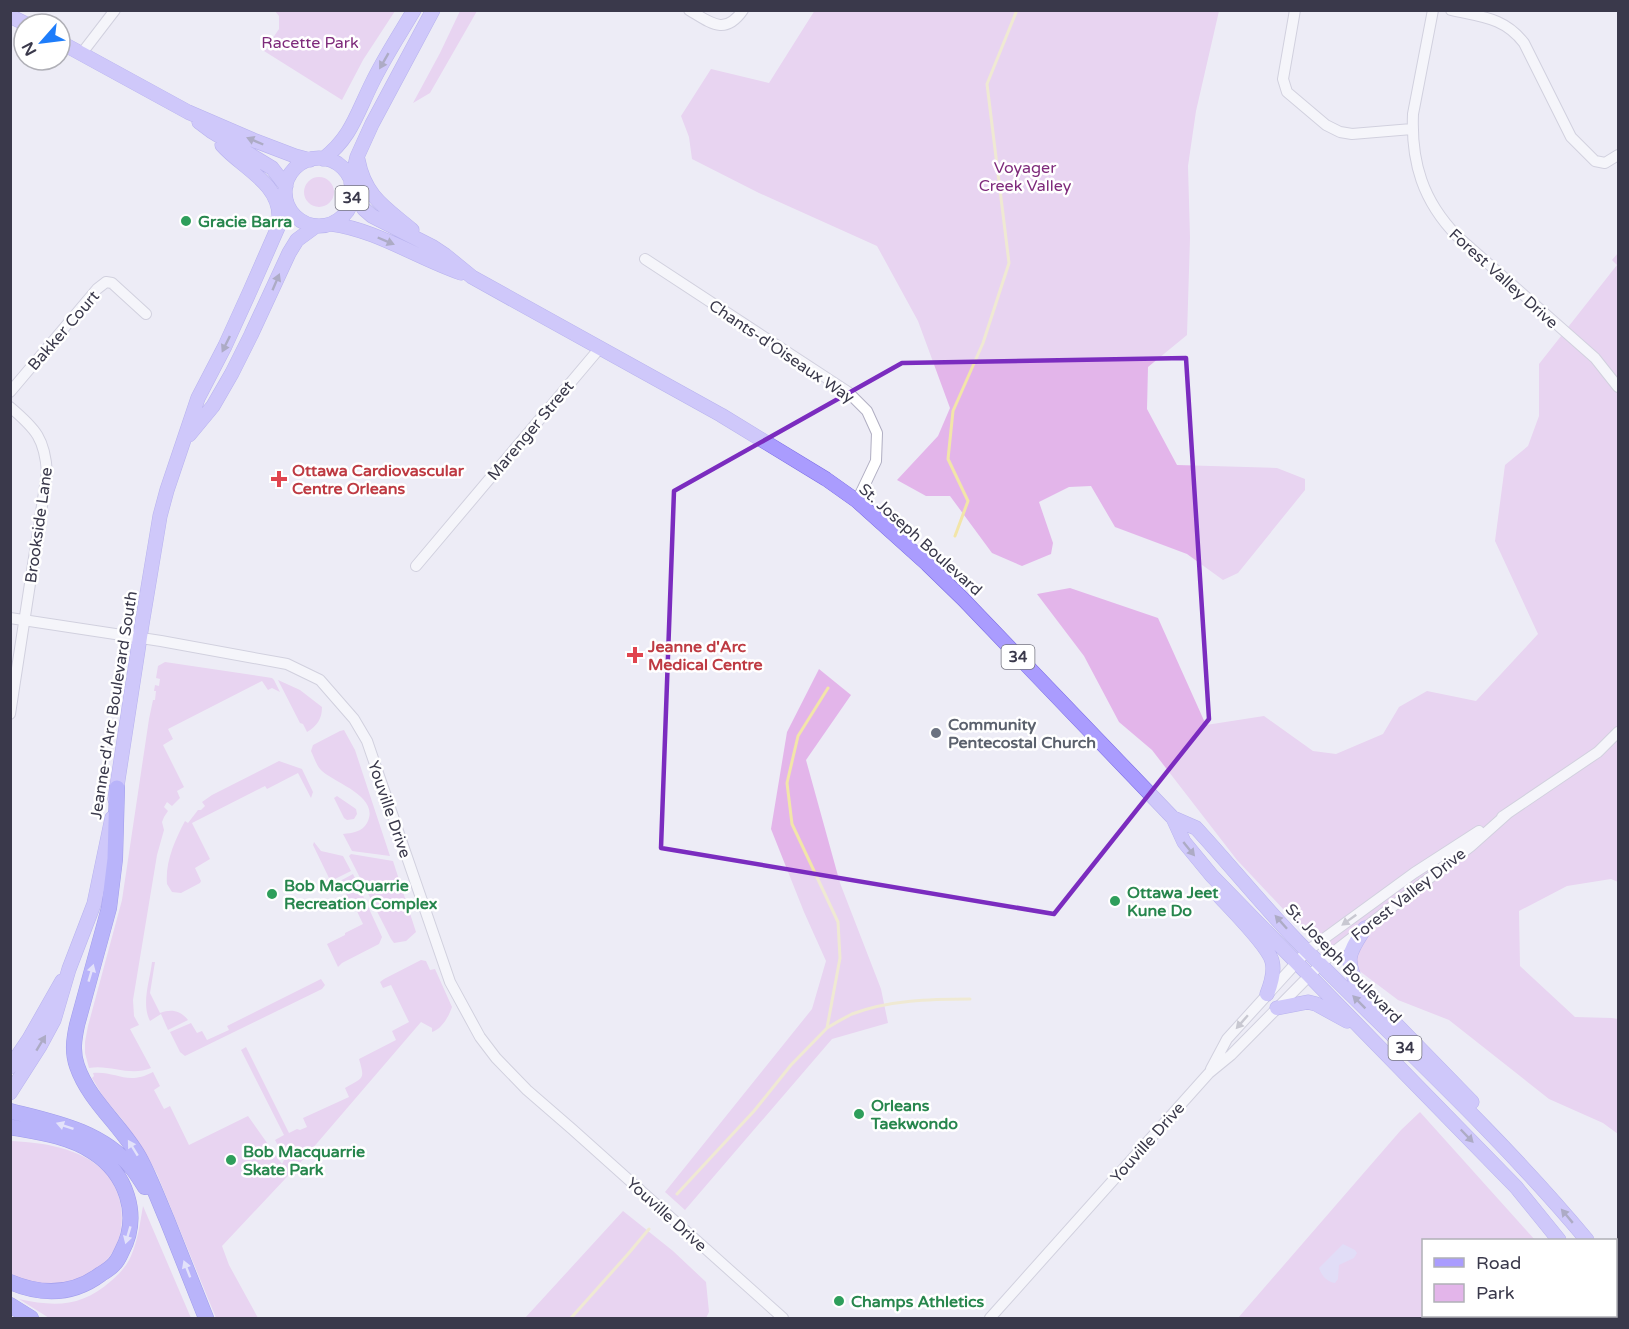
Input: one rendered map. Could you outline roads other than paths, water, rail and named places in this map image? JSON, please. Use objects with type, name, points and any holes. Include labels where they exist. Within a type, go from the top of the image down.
[{"type":"highway","points":[[117,788],[115,859],[109,908],[76,1025],[74,1048],[77,1065],[84,1081],[132,1145],[147,1172],[206,1318]]},
{"type":"highway","points":[[10,1111],[71,1128],[88,1135],[116,1152],[133,1169],[167,1220]]},
{"type":"highway","points":[[10,1126],[72,1141],[91,1150],[107,1162],[118,1175],[126,1190],[131,1220],[129,1236],[115,1263],[90,1282],[70,1290],[51,1292],[10,1282]]},
{"type":"highway","points":[[10,1305],[31,1318]]},
{"type":"main road","points":[[286,193],[289,177],[294,169],[301,163],[335,150],[349,132],[373,81],[414,10]]},
{"type":"main road","points":[[352,188],[357,157],[372,124],[433,10]]},
{"type":"main road","name":"34","points":[[72,48],[188,112],[252,140],[295,156],[332,161],[347,174],[352,188],[351,203],[346,212],[331,224],[316,226],[297,218],[290,210],[286,193],[272,168],[211,131],[188,112]]},
{"type":"main road","points":[[211,131],[228,152],[253,172],[271,191],[279,211],[279,225]]},
{"type":"main road","points":[[357,157],[360,175],[374,197],[432,247]]},
{"type":"main road","name":"St. Joseph Boulevard","points":[[352,188],[364,209],[372,216],[432,247],[472,277],[721,415],[826,478],[857,501],[963,599],[1173,818],[1184,842],[1212,876],[1516,1187],[1558,1239]]},
{"type":"main road","name":"Jeanne-d'Arc Boulevard South","points":[[10,1092],[54,1020],[69,969],[93,904],[117,788],[160,516],[182,444],[198,398],[225,346],[279,225],[286,193]]},
{"type":"main road","name":"St. Joseph Boulevard","points":[[331,224],[364,231],[440,266],[472,277]]},
{"type":"main road","name":"Jeanne-d'Arc Boulevard South","points":[[182,444],[213,406],[232,373],[272,293],[289,253],[297,240],[316,226]]},
{"type":"main road","name":"St. Joseph Boulevard","points":[[1173,818],[1196,828],[1307,951],[1489,1132],[1547,1192],[1586,1239]]},
{"type":"main road","points":[[1212,876],[1220,896],[1268,952],[1273,966],[1272,982],[1267,994]]},
{"type":"main road","points":[[1365,928],[1355,944],[1349,964],[1357,984],[1536,1168],[1547,1192]]},
{"type":"main road","name":"Jeanne-d'Arc Boulevard South","points":[[10,1067],[29,1039],[69,969]]},
{"type":"main road","points":[[1277,1008],[1308,1002],[1362,1029]]},
{"type":"street","points":[[82,53],[115,10]]},
{"type":"street","points":[[689,10],[710,23],[723,26],[736,20],[743,10]]},
{"type":"street","points":[[1296,10],[1282,79],[1287,92],[1326,124],[1340,132],[1352,134],[1412,129]]},
{"type":"street","name":"Forest Valley Drive","points":[[1433,10],[1412,129],[1415,160],[1422,184],[1445,224],[1595,358],[1618,387]]},
{"type":"street","points":[[1450,10],[1498,21],[1518,35],[1528,50],[1574,142],[1595,161],[1605,163],[1618,155]]},
{"type":"street","name":"Chants-d'Oiseaux Way","points":[[645,259],[848,392],[867,411],[877,433],[876,461],[857,501]]},
{"type":"street","name":"Bakker Court","points":[[10,392],[97,289],[106,282],[112,283],[146,314]]},
{"type":"street","name":"Marenger Street","points":[[416,566],[599,349]]},
{"type":"street","name":"Brookside Lane","points":[[10,407],[37,432],[46,458],[47,473],[10,714]]},
{"type":"street","name":"Youville Drive","points":[[10,618],[287,664],[320,680],[354,719],[367,741],[450,982],[480,1037],[496,1058],[527,1090],[783,1318]]},
{"type":"street","name":"Forest Valley Drive","points":[[1307,951],[1414,873],[1598,752],[1618,732]]},
{"type":"street","name":"Forest Valley Drive","points":[[1309,976],[1365,928],[1471,846],[1508,813]]},
{"type":"street","name":"Youville Drive","points":[[1209,1073],[1227,1039],[1307,951]]},
{"type":"street","name":"Youville Drive","points":[[990,1318],[1209,1073],[1231,1055],[1309,976]]},
{"type":"waterway","points":[[955,536],[968,501],[948,459],[953,411],[983,343],[1009,263],[987,84],[1017,10]]},
{"type":"waterway","points":[[677,1194],[754,1111],[791,1065],[827,1028],[840,958],[838,922],[792,824],[787,783],[798,736],[828,688]]},
{"type":"waterway","points":[[827,1028],[852,1014],[895,1003],[970,999]]},
{"type":"waterway","points":[[571,1318],[649,1229]]},
{"type":"place","name":"Gracie Barra","points":[[186,221]]},
{"type":"place","name":"Ottawa Cardiovascular Centre Orleans","points":[[279,479]]},
{"type":"place","name":"Jeanne d'Arc Medical Centre","points":[[635,655]]},
{"type":"place","name":"Community Pentecostal Church","points":[[936,733]]},
{"type":"place","name":"Bob MacQuarrie Recreation Complex","points":[[272,894]]},
{"type":"place","name":"Ottawa Jeet Kune Do","points":[[1115,901]]},
{"type":"place","name":"Orleans Taekwondo","points":[[859,1114]]},
{"type":"place","name":"Bob Macquarrie Skate Park","points":[[231,1160]]},
{"type":"place","name":"Champs Athletics","points":[[839,1301]]},
{"type":"park label","name":"Racette Park","points":[[310,42]]},
{"type":"park label","name":"Voyager Creek Valley","points":[[1025,176]]}]
